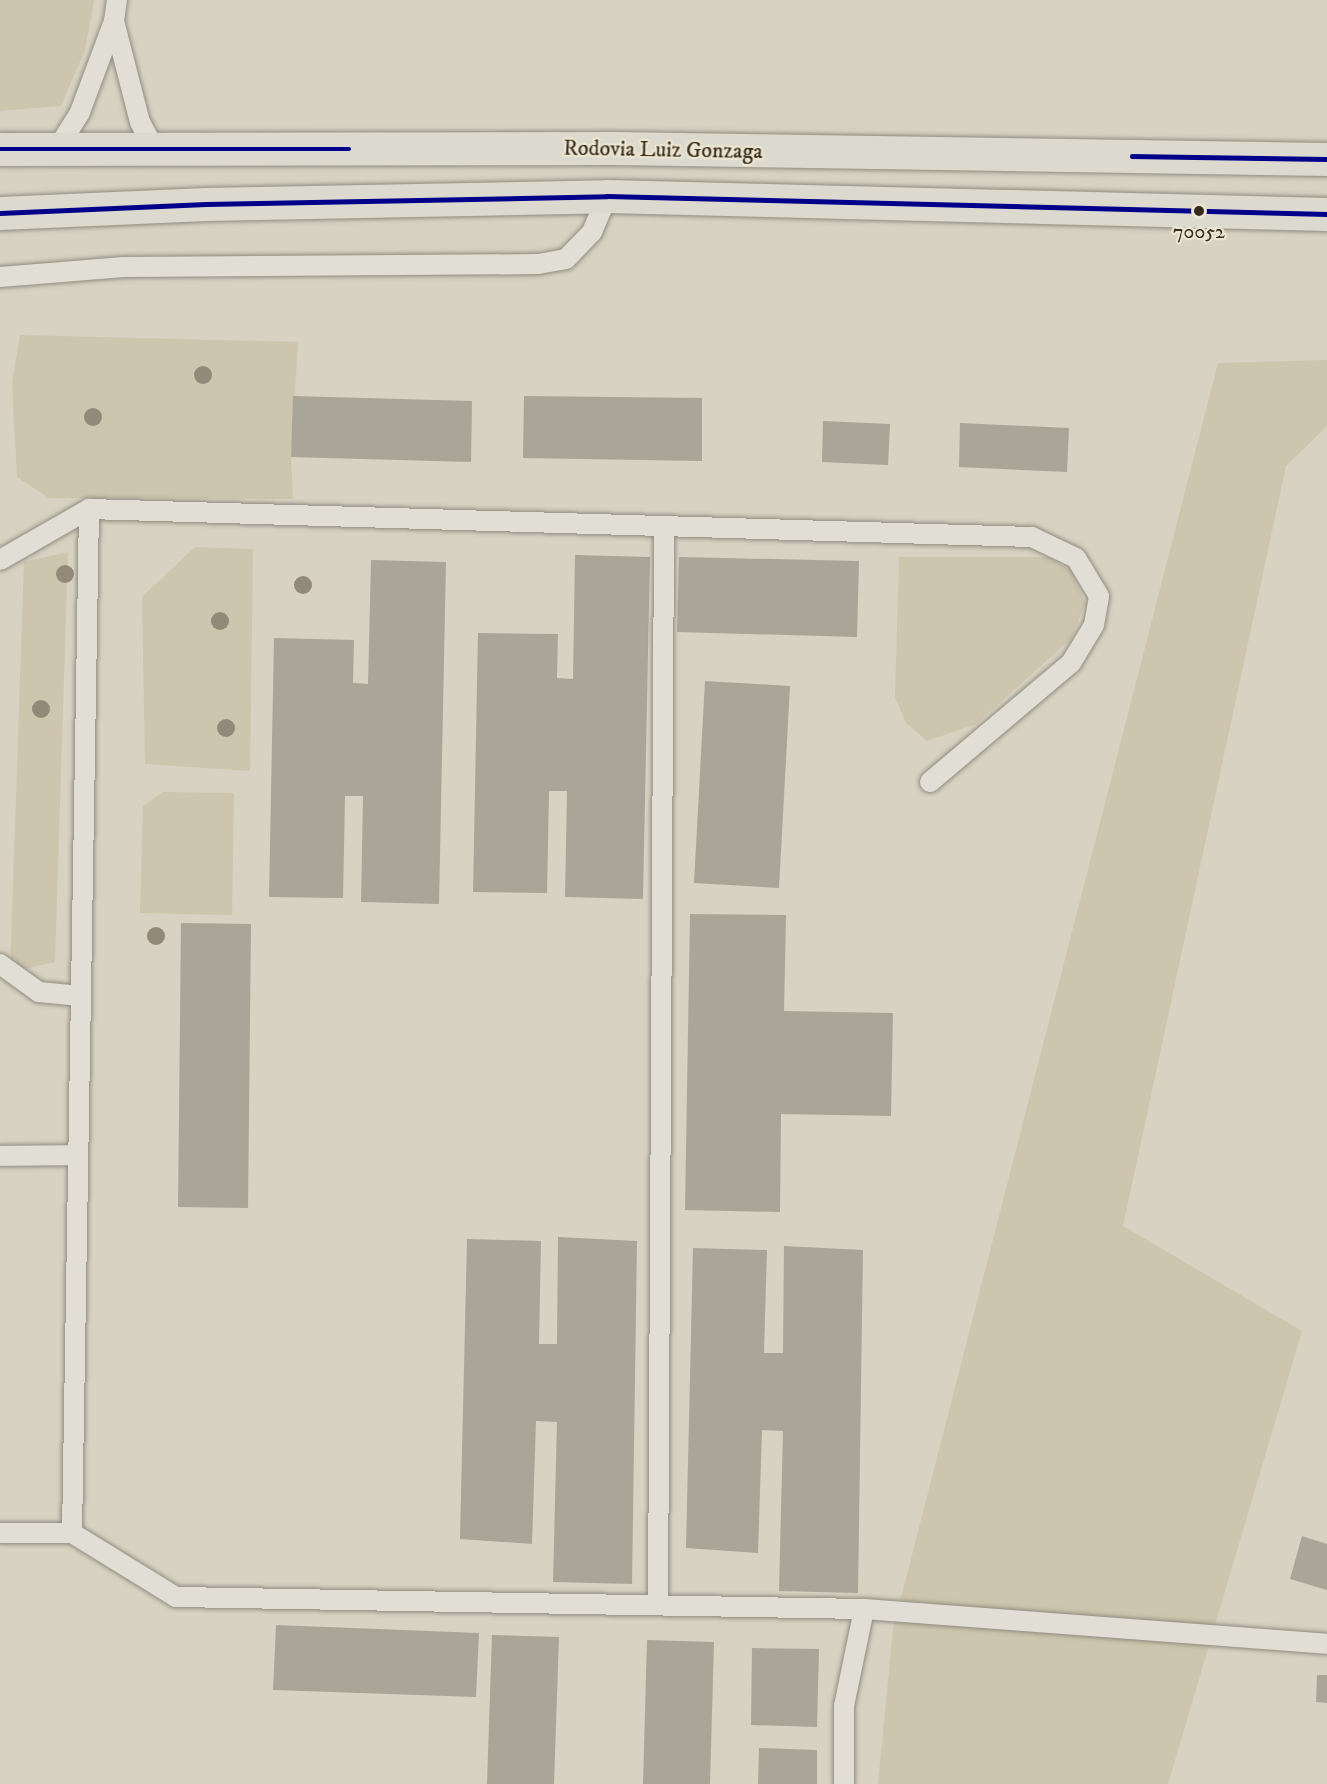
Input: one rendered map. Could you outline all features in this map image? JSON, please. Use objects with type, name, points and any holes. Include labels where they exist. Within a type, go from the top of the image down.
[{"type":"highway","name":"Rodovia Luiz Gonzaga","points":[[0,149],[59,146],[614,148],[1327,159]]},
{"type":"highway","name":"Rodovia Luiz Gonzaga","points":[[0,213],[206,204],[607,196],[1327,214]]},
{"type":"lane","points":[[59,146],[80,111],[114,21],[117,0]]},
{"type":"lane","points":[[114,21],[141,122],[153,146]]},
{"type":"lane","points":[[0,277],[124,267],[538,264],[566,259],[592,232],[607,196]]},
{"type":"lane","points":[[72,1533],[89,509]]},
{"type":"lane","points":[[0,560],[89,509],[1032,537],[1076,558],[1099,596],[1094,625],[1071,663],[930,782]]},
{"type":"lane","points":[[658,1605],[664,527]]},
{"type":"lane","points":[[0,964],[39,992],[81,996]]},
{"type":"lane","points":[[0,1156],[78,1155]]},
{"type":"lane","points":[[0,1533],[72,1533],[176,1597],[864,1609],[1327,1644]]},
{"type":"lane","points":[[844,1784],[844,1706],[864,1609]]},
{"type":"shaded area","points":[[0,0],[94,0],[85,50],[61,106],[0,111]]},
{"type":"shaded area","points":[[20,335],[298,342],[291,457],[293,499],[49,498],[17,477],[12,384]]},
{"type":"shaded area","points":[[1327,360],[1327,426],[1286,466],[1123,1226],[1302,1331],[1168,1784],[878,1784],[893,1629],[1218,363]]},
{"type":"shaded area","points":[[195,547],[253,549],[250,771],[145,764],[142,597]]},
{"type":"shaded area","points":[[68,552],[55,962],[10,972],[24,562]]},
{"type":"shaded area","points":[[899,557],[1047,557],[1071,570],[1085,603],[1072,638],[976,724],[927,741],[906,723],[895,697]]},
{"type":"shaded area","points":[[163,792],[234,793],[232,915],[140,913],[143,806]]},
{"type":"building","points":[[293,396],[472,401],[471,462],[291,457]]},
{"type":"building","points":[[524,396],[702,398],[702,461],[523,458]]},
{"type":"building","points":[[823,421],[890,424],[888,465],[822,462]]},
{"type":"building","points":[[960,423],[1069,428],[1067,472],[959,467]]},
{"type":"building","points":[[575,555],[650,557],[643,899],[565,897],[567,791],[549,791],[547,893],[473,892],[478,633],[558,634],[557,678],[573,679]]},
{"type":"building","points":[[679,557],[859,561],[857,637],[677,632]]},
{"type":"building","points":[[371,560],[446,562],[439,904],[361,902],[363,796],[345,796],[343,898],[269,897],[274,638],[354,640],[353,683],[368,684]]},
{"type":"building","points":[[705,681],[790,686],[779,888],[694,883]]},
{"type":"building","points":[[690,914],[786,915],[784,1011],[893,1013],[891,1116],[781,1114],[780,1212],[685,1210]]},
{"type":"building","points":[[181,923],[251,924],[248,1208],[178,1207]]},
{"type":"building","points":[[558,1237],[637,1241],[632,1584],[553,1582],[557,1422],[536,1421],[532,1544],[460,1539],[467,1239],[541,1241],[539,1344],[557,1344]]},
{"type":"building","points":[[784,1246],[863,1250],[858,1593],[779,1591],[783,1431],[762,1430],[758,1553],[686,1548],[693,1248],[767,1250],[764,1353],[783,1353]]},
{"type":"building","points":[[1302,1536],[1327,1544],[1327,1590],[1290,1579]]},
{"type":"building","points":[[276,1625],[479,1633],[476,1697],[273,1690]]},
{"type":"building","points":[[492,1635],[559,1637],[554,1784],[487,1784]]},
{"type":"building","points":[[647,1640],[714,1642],[710,1784],[643,1784]]},
{"type":"building","points":[[752,1648],[819,1649],[817,1727],[751,1725]]},
{"type":"building","points":[[1317,1675],[1327,1675],[1327,1703],[1316,1702]]},
{"type":"building","points":[[759,1748],[817,1750],[817,1784],[758,1784]]},
{"type":"transit line","points":[[0,149],[349,149]]},
{"type":"transit line","points":[[1132,156],[1327,159]]},
{"type":"transit line","points":[[0,213],[206,204],[607,196],[1327,214]]},
{"type":"place","name":"70052","points":[[1199,211]]}]
